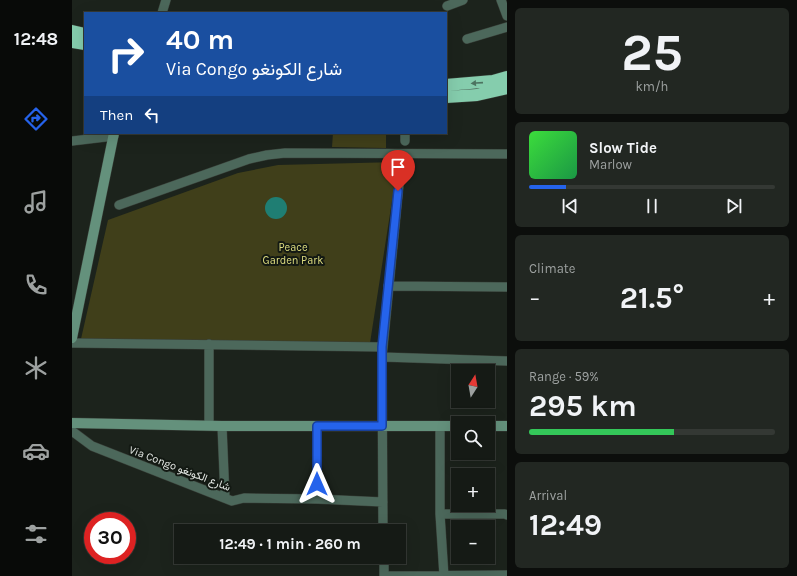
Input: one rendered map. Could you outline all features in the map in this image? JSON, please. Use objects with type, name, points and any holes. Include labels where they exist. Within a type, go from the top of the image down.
[{"type":"highway","points":[[72,31],[84,34]]},
{"type":"highway","points":[[72,42],[84,44]]},
{"type":"highway","points":[[447,85],[493,81],[507,77]]},
{"type":"highway","points":[[447,97],[477,95],[507,88]]},
{"type":"main road","points":[[72,338],[114,135]]},
{"type":"main road","points":[[72,423],[222,426],[451,426]]},
{"type":"main road","points":[[495,426],[507,426]]},
{"type":"street","points":[[162,12],[166,0]]},
{"type":"street","points":[[447,6],[463,0]]},
{"type":"street","points":[[501,0],[507,16]]},
{"type":"street","points":[[467,39],[507,27]]},
{"type":"street","points":[[72,142],[114,135]]},
{"type":"street","points":[[119,205],[249,159],[267,155],[285,153],[507,154]]},
{"type":"street","points":[[383,524],[382,347],[402,154]]},
{"type":"street","points":[[388,286],[507,287]]},
{"type":"street","points":[[72,343],[382,347]]},
{"type":"street","points":[[209,344],[209,425]]},
{"type":"street","points":[[382,357],[507,361]]},
{"type":"street","points":[[222,426],[225,498]]},
{"type":"street","points":[[317,426],[318,499]]},
{"type":"street","points":[[440,426],[440,514],[444,576]]},
{"type":"street","name":"Via Congo شارع الكونغو","points":[[72,431],[92,446],[232,501],[244,498],[383,502]]},
{"type":"street","points":[[440,514],[507,515]]},
{"type":"street","points":[[384,564],[384,576],[507,575]]},
{"type":"green space","points":[[333,134],[386,134],[386,148],[332,147]]},
{"type":"green space","name":"Peace Garden Park","points":[[398,162],[370,343],[81,339],[108,220],[238,173],[278,165]]},
{"type":"water","points":[[272,197],[280,197],[287,204],[287,212],[280,219],[272,219],[265,212],[265,204]]},
{"type":"route","points":[[317,484],[317,426],[382,426],[382,347],[398,191]]}]
